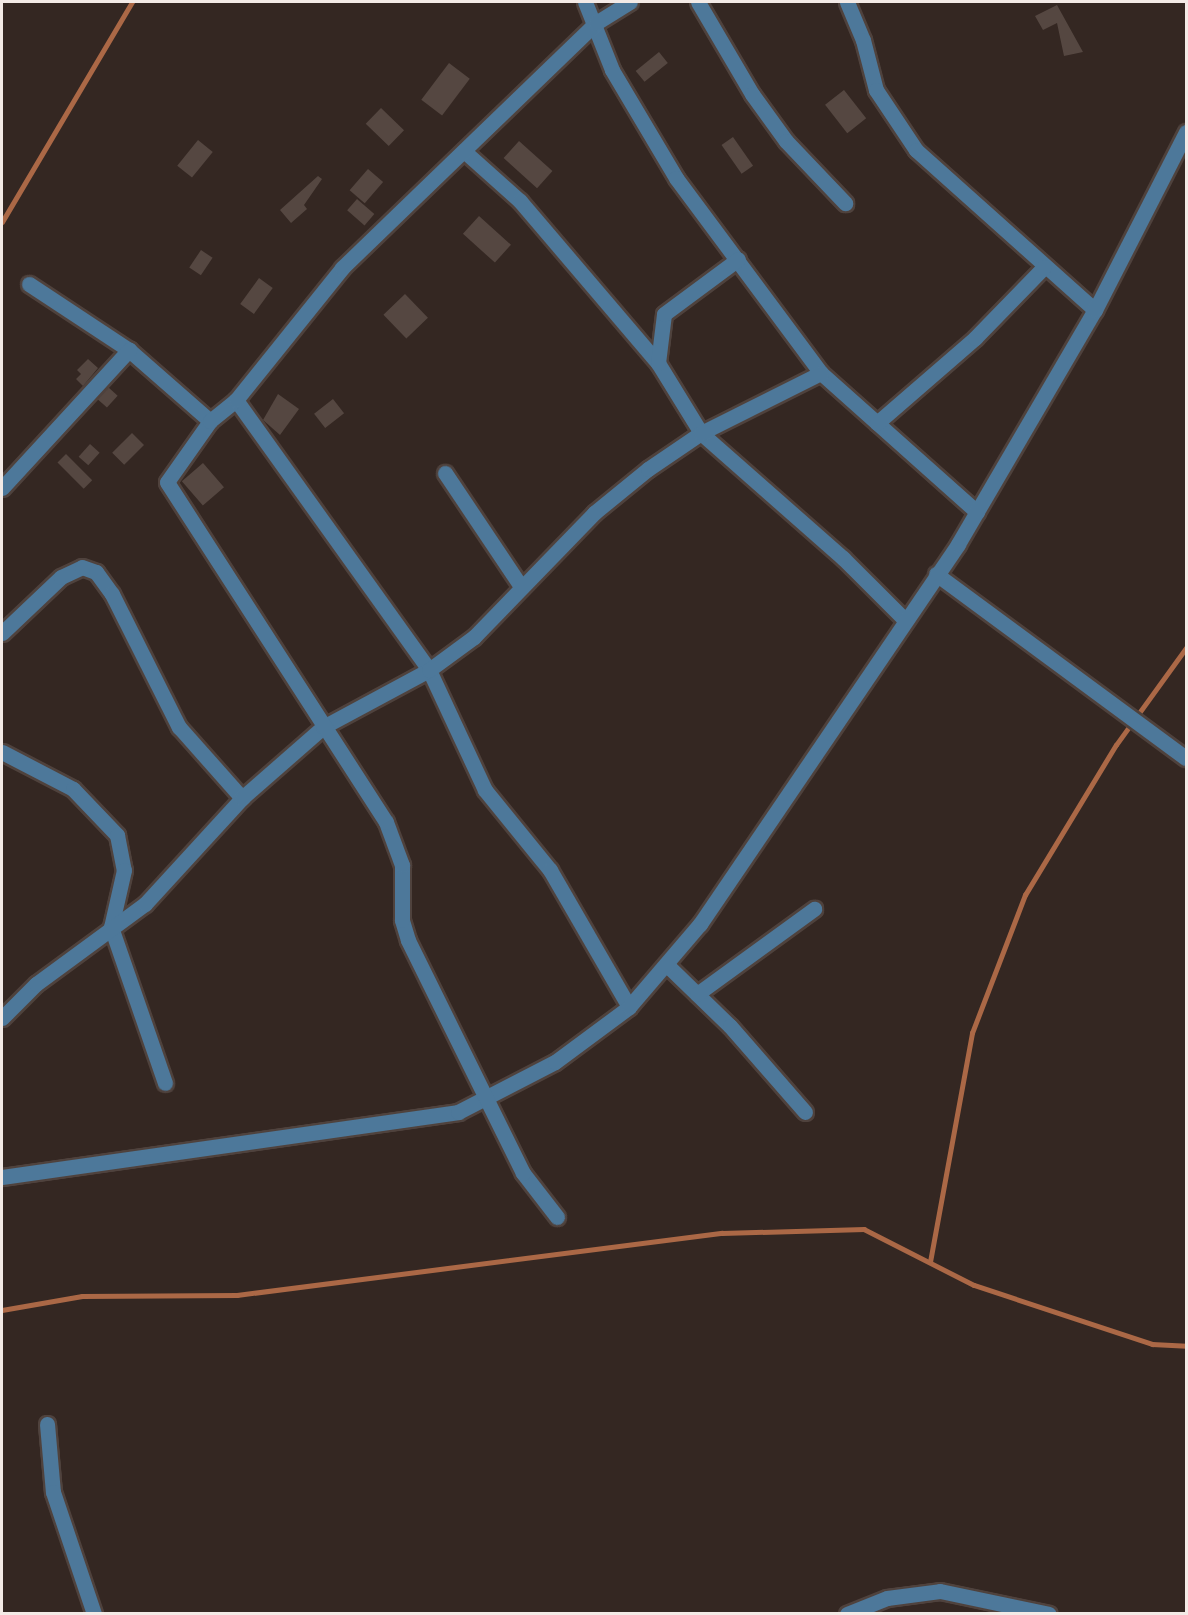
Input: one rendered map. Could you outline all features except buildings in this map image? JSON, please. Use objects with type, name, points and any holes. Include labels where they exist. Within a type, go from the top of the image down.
[{"type":"street","points":[[585,2],[596,23],[612,70],[676,178],[821,373],[977,512]]},
{"type":"street","points":[[557,1217],[524,1173],[408,940],[402,920],[402,865],[386,822],[323,727],[216,555],[171,494],[167,482],[172,471],[210,421],[236,400],[342,268],[596,23],[630,2]]},
{"type":"street","points":[[698,2],[752,94],[786,141],[845,203]]},
{"type":"street","points":[[847,2],[864,40],[876,90],[903,133],[1044,267],[1095,310]]},
{"type":"street","points":[[2,1177],[360,1128],[458,1112],[555,1062],[629,1007],[668,966],[977,512],[1095,310],[1186,132]]},
{"type":"street","points":[[464,151],[520,201],[658,363],[700,433],[843,558],[905,620]]},
{"type":"street","points":[[658,363],[664,314],[738,260]]},
{"type":"street","points":[[877,423],[975,338],[1044,267]]},
{"type":"street","points":[[29,284],[129,350],[210,421]]},
{"type":"street","points":[[2,488],[129,350]]},
{"type":"street","points":[[2,1018],[36,984],[145,904],[242,798],[323,727],[429,670],[474,638],[520,585],[594,513],[700,433],[821,373]]},
{"type":"street","points":[[236,400],[429,670],[485,790],[550,870],[629,1007]]},
{"type":"street","points":[[445,473],[520,585]]},
{"type":"street","points":[[2,633],[61,577],[82,567],[96,572],[112,594],[179,727],[242,798]]},
{"type":"street","points":[[936,574],[1186,758]]},
{"type":"street","points":[[2,752],[74,789],[117,835],[124,870],[111,927],[165,1083]]},
{"type":"street","points":[[697,994],[814,909]]},
{"type":"street","points":[[668,966],[697,994],[805,1112]]},
{"type":"street","points":[[47,1424],[53,1492],[94,1614]]},
{"type":"street","points":[[847,1614],[887,1598],[940,1591],[981,1595],[1049,1614]]},
{"type":"waterway","points":[[2,222],[132,2]]},
{"type":"waterway","points":[[930,1262],[972,1033],[1025,895],[1116,745],[1186,648]]},
{"type":"waterway","points":[[2,1310],[82,1296],[237,1295],[722,1233],[864,1229],[974,1285],[1152,1344],[1186,1346]]}]
